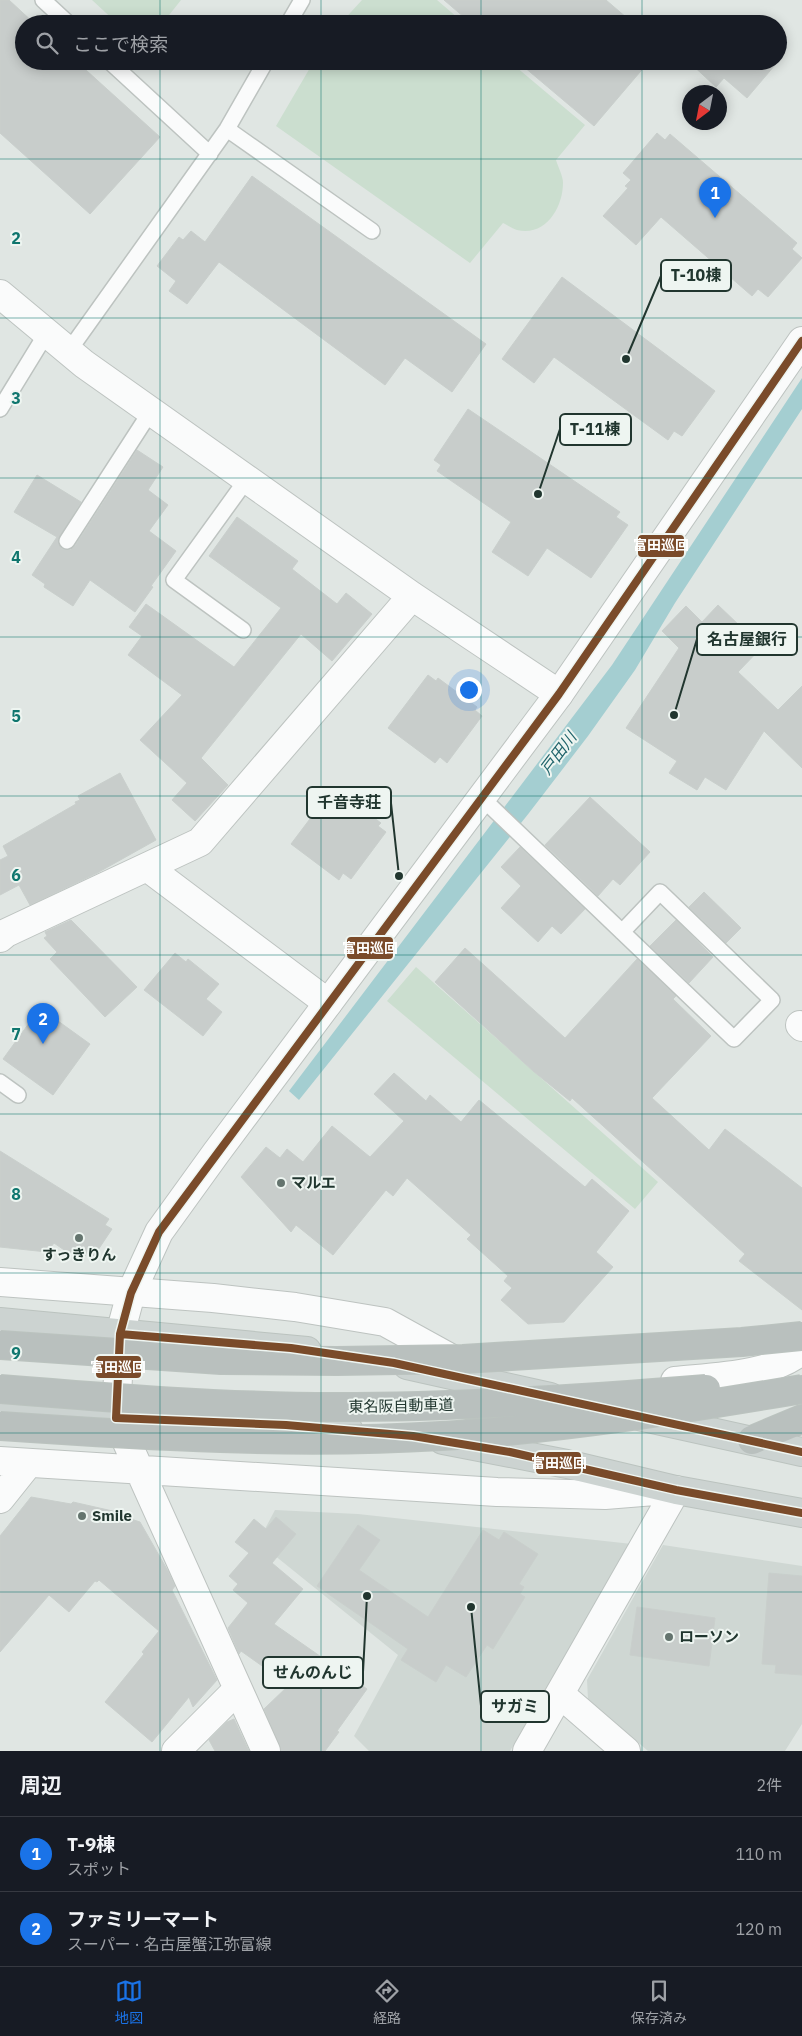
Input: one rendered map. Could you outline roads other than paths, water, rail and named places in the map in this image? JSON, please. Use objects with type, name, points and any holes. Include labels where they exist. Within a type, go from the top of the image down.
[{"type":"highway","points":[[1,1328],[221,1360],[337,1361],[502,1357],[742,1342],[802,1336]]},
{"type":"highway","name":"東名阪自動車道","points":[[0,1389],[100,1397],[335,1407],[468,1405],[605,1397],[802,1381]]},
{"type":"highway","points":[[0,1426],[220,1438],[331,1440],[441,1436],[558,1426],[655,1414],[802,1389]]},
{"type":"highway","points":[[752,1440],[802,1419]]},
{"type":"main road","points":[[1,1328],[120,1334],[291,1348],[394,1363],[802,1452]]},
{"type":"main road","points":[[0,1409],[116,1418],[283,1424],[369,1430],[456,1442],[566,1464],[676,1490],[802,1513]]},
{"type":"street","points":[[0,294],[68,352],[412,596],[559,694]]},
{"type":"street","points":[[266,1751],[236,1690],[116,1418],[120,1334],[131,1293],[159,1232],[216,1152],[328,1003],[489,805],[559,694],[802,341]]},
{"type":"street","points":[[2,933],[200,842],[412,596]]},
{"type":"street","points":[[148,867],[328,1003]]},
{"type":"street","points":[[0,1282],[213,1298],[296,1307],[384,1322],[432,1347],[494,1384]]},
{"type":"street","points":[[582,1404],[629,1388],[740,1374],[771,1367],[802,1350]]},
{"type":"street","points":[[0,1461],[497,1492],[605,1494],[676,1490]]},
{"type":"street","points":[[0,1499],[28,1464]]},
{"type":"street","points":[[527,1751],[676,1490]]},
{"type":"street","points":[[176,1751],[236,1690]]},
{"type":"street","points":[[560,1694],[626,1751]]},
{"type":"lane","points":[[43,0],[59,15]]},
{"type":"lane","points":[[293,15],[302,0]]},
{"type":"lane","points":[[119,70],[210,154]]},
{"type":"lane","points":[[68,352],[210,154],[227,129],[261,70]]},
{"type":"lane","points":[[227,129],[372,231]]},
{"type":"lane","points":[[0,409],[46,334]]},
{"type":"lane","points":[[67,541],[151,411]]},
{"type":"lane","points":[[243,630],[174,580],[247,479]]},
{"type":"lane","points":[[489,805],[734,1039],[772,1000],[660,892],[622,932]]},
{"type":"lane","points":[[0,1082],[18,1095]]},
{"type":"water","name":"戸田川","points":[[802,378],[802,409],[675,603],[635,670],[588,736],[529,813],[299,1100],[289,1091],[612,665]]},
{"type":"place","name":"T-9棟","points":[[715,218]]},
{"type":"place","name":"T-10棟","points":[[626,359]]},
{"type":"place","name":"T-11棟","points":[[538,494]]},
{"type":"place","name":"名古屋銀行","points":[[674,715]]},
{"type":"place","name":"千音寺荘","points":[[399,876]]},
{"type":"place","name":"ファミリーマート","points":[[43,1044]]},
{"type":"place","name":"マルエ","points":[[281,1183]]},
{"type":"place","name":"すっきりん","points":[[79,1238]]},
{"type":"place","name":"Smile","points":[[82,1516]]},
{"type":"place","name":"せんのんじ","points":[[367,1596]]},
{"type":"place","name":"サガミ","points":[[471,1607]]},
{"type":"place","name":"ローソン","points":[[669,1637]]}]
